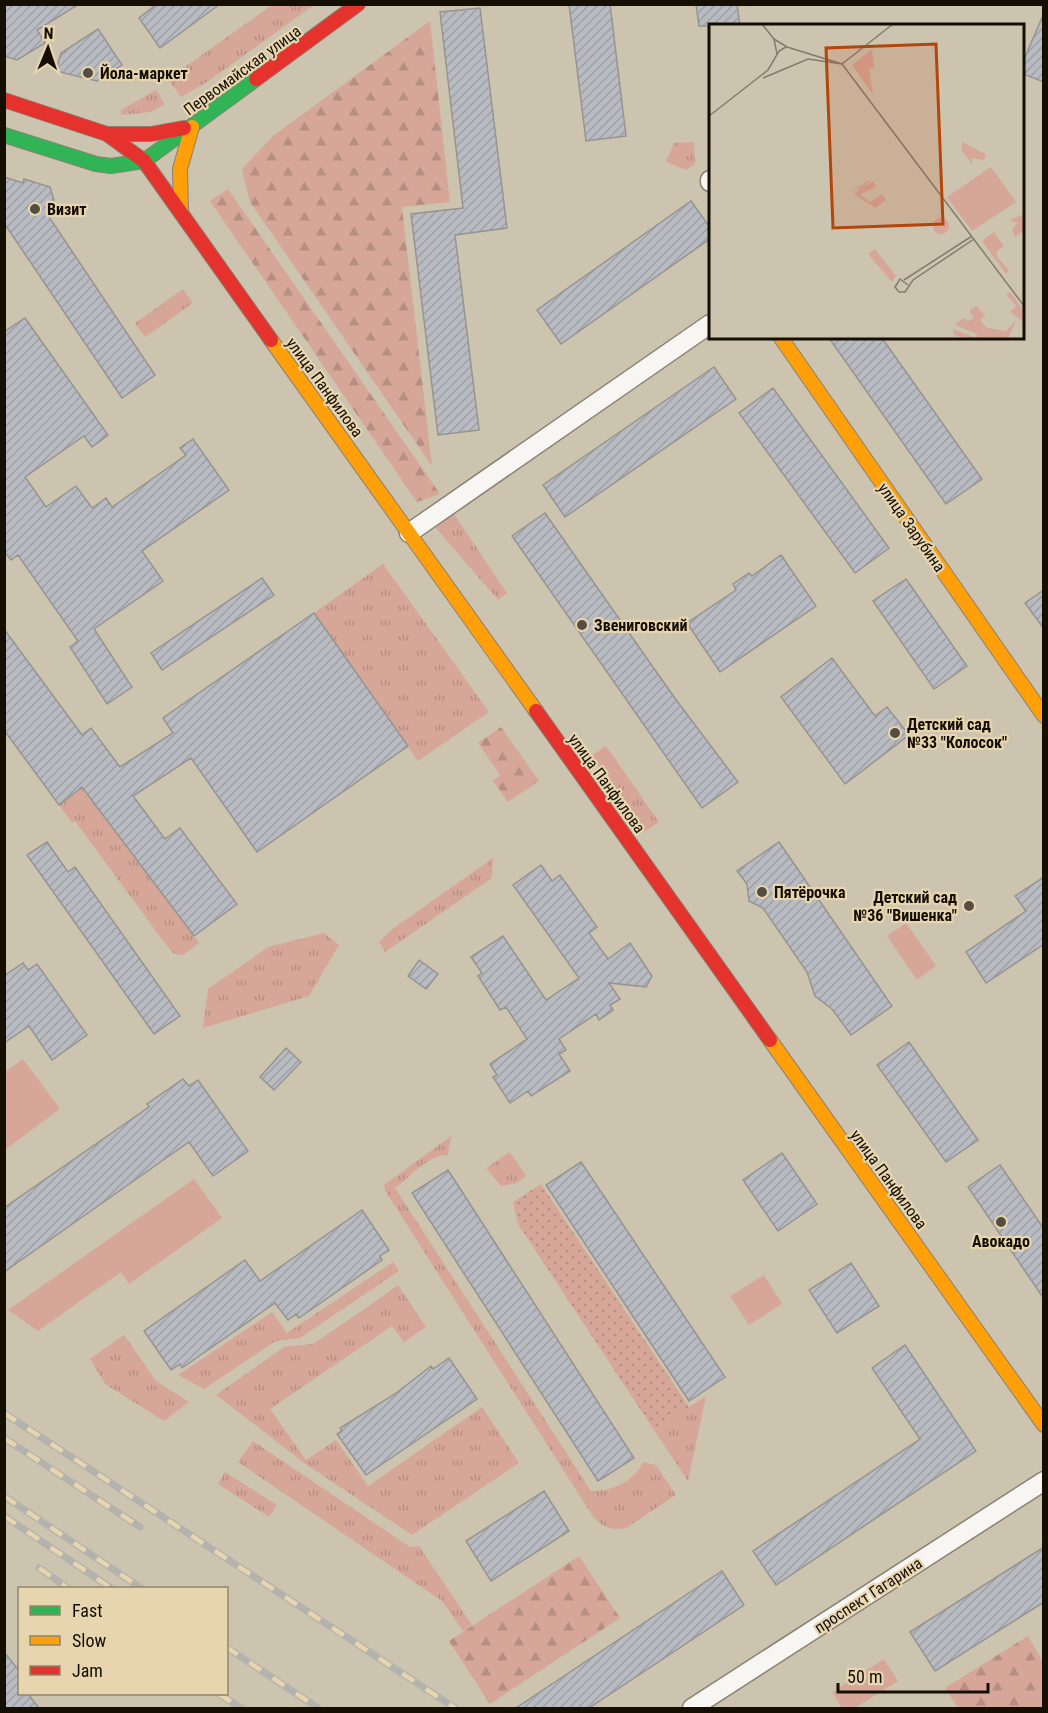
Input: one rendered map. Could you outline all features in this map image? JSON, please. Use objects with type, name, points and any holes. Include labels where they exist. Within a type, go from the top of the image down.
[{"type":"main road","name":"Первомайская улица","points":[[144,160],[358,4]]},
{"type":"main road","points":[[4,100],[107,134],[151,134],[192,127],[180,163],[178,183],[181,213]]},
{"type":"main road","name":"улица Панфилова","points":[[107,134],[144,160],[1044,1425]]},
{"type":"main road","points":[[4,135],[96,164],[122,176]]},
{"type":"main road","points":[[96,164],[111,166],[144,160]]},
{"type":"main road","points":[[145,188],[181,213]]},
{"type":"main road","name":"улица Зарубина","points":[[782,339],[1044,716]]},
{"type":"street","points":[[409,533],[709,325]]},
{"type":"street","name":"проспект Гагарина","points":[[692,1708],[1044,1481]]},
{"type":"green space","points":[[272,5],[314,5],[207,82],[181,97],[168,79]]},
{"type":"green space","points":[[430,21],[450,202],[402,207],[432,466],[250,202],[242,169],[273,136]]},
{"type":"green space","points":[[156,90],[165,104],[151,112],[121,115],[121,110]]},
{"type":"green space","points":[[694,142],[695,164],[686,170],[666,162],[674,143]]},
{"type":"green space","points":[[228,189],[440,494],[417,502],[210,201]]},
{"type":"green space","points":[[183,289],[193,303],[145,337],[135,323]]},
{"type":"green space","points":[[454,514],[507,593],[498,600],[435,527]]},
{"type":"green space","points":[[383,564],[489,712],[418,761],[314,613]]},
{"type":"green space","points":[[501,727],[539,781],[508,802],[493,781],[500,775],[478,743]]},
{"type":"green space","points":[[606,746],[659,822],[644,832],[591,756]]},
{"type":"green space","points":[[117,762],[126,786],[98,808],[199,943],[183,955],[174,954],[167,946],[75,821],[72,823],[59,805]]},
{"type":"green space","points":[[493,858],[492,878],[385,952],[379,942],[391,930]]},
{"type":"green space","points":[[906,923],[936,966],[917,980],[887,936]]},
{"type":"green space","points":[[324,933],[339,945],[309,996],[203,1028],[208,989],[268,947]]},
{"type":"green space","points":[[23,1059],[60,1109],[5,1150],[5,1072]]},
{"type":"green space","points":[[451,1136],[448,1155],[427,1162],[395,1188],[591,1491],[606,1490],[622,1484],[634,1475],[643,1462],[656,1465],[676,1495],[626,1528],[607,1527],[599,1523],[592,1515],[386,1192],[384,1185]]},
{"type":"green space","points":[[510,1152],[526,1176],[517,1183],[501,1186],[486,1168]]},
{"type":"green space","points":[[194,1179],[222,1218],[129,1284],[121,1272],[38,1331],[8,1310]]},
{"type":"green space","points":[[541,1184],[689,1407],[654,1430],[518,1224],[513,1202]]},
{"type":"green space","points":[[393,1262],[399,1271],[300,1338],[276,1341],[204,1389],[178,1375],[272,1312],[287,1333]]},
{"type":"green space","points":[[764,1275],[782,1304],[749,1325],[730,1296]]},
{"type":"green space","points":[[398,1285],[426,1327],[404,1342],[392,1326],[270,1409],[306,1460],[336,1440],[368,1486],[482,1407],[519,1463],[412,1535],[307,1465],[216,1395],[284,1347],[313,1344],[319,1353],[382,1311],[376,1301]]},
{"type":"green space","points":[[376,1301],[382,1311],[319,1354],[313,1344]]},
{"type":"green space","points":[[124,1335],[156,1381],[189,1402],[164,1421],[105,1384],[90,1359]]},
{"type":"green space","points":[[706,1396],[688,1481],[654,1430]]},
{"type":"green space","points":[[253,1441],[410,1547],[419,1546],[472,1625],[463,1631],[442,1601],[238,1462]]},
{"type":"green space","points":[[225,1472],[277,1505],[269,1517],[218,1484]]},
{"type":"green space","points":[[579,1556],[620,1618],[490,1704],[449,1641]]},
{"type":"green space","points":[[1028,1636],[1043,1662],[1043,1708],[958,1708],[945,1688]]},
{"type":"green space","points":[[884,1659],[898,1681],[855,1708],[842,1708],[832,1692]]},
{"type":"building","points":[[4,4],[79,4],[37,30],[45,43],[17,60],[4,56]]},
{"type":"building","points":[[157,4],[220,4],[160,48],[139,18]]},
{"type":"building","points":[[569,4],[610,4],[626,136],[586,141]]},
{"type":"building","points":[[696,4],[737,4],[740,24],[699,26]]},
{"type":"building","points":[[480,8],[507,228],[455,235],[479,430],[438,435],[411,214],[463,208],[440,12]]},
{"type":"building","points":[[1044,13],[1044,82],[1024,74],[1024,60]]},
{"type":"building","points":[[98,29],[122,65],[97,81],[56,71],[61,53]]},
{"type":"building","points":[[4,177],[23,183],[24,179],[50,187],[57,211],[49,217],[155,375],[122,398],[4,223]]},
{"type":"building","points":[[691,201],[709,226],[709,239],[561,344],[537,310]]},
{"type":"building","points":[[25,318],[108,435],[92,447],[84,436],[25,477],[46,507],[76,486],[92,508],[106,498],[112,507],[186,455],[180,448],[193,439],[229,490],[142,551],[163,581],[94,629],[132,687],[107,704],[70,647],[78,641],[18,555],[11,560],[4,551],[4,332]]},
{"type":"building","points":[[830,339],[883,339],[982,479],[946,504]]},
{"type":"building","points":[[714,367],[736,399],[565,517],[543,485]]},
{"type":"building","points":[[773,388],[889,548],[855,573],[739,413]]},
{"type":"building","points":[[545,513],[674,697],[738,782],[702,808],[512,536]]},
{"type":"building","points":[[781,555],[816,606],[720,672],[687,623],[736,590],[733,584],[749,573],[752,576]]},
{"type":"building","points":[[262,578],[274,595],[162,670],[151,653]]},
{"type":"building","points":[[906,579],[967,666],[934,689],[873,601]]},
{"type":"building","points":[[1044,590],[1044,629],[1025,603]]},
{"type":"building","points":[[314,613],[408,746],[257,852],[191,758],[133,796],[165,839],[180,828],[237,904],[194,936],[82,787],[59,805],[4,730],[4,629],[82,735],[91,728],[120,767],[173,733],[163,718]]},
{"type":"building","points":[[832,658],[875,716],[887,707],[909,735],[845,784],[781,697]]},
{"type":"building","points":[[47,842],[68,872],[75,867],[180,1016],[154,1034],[27,855]]},
{"type":"building","points":[[779,842],[892,1006],[851,1035],[832,1009],[815,996],[807,972],[763,908],[749,901],[747,884],[737,871]]},
{"type":"building","points":[[541,865],[552,881],[560,875],[573,893],[597,927],[589,933],[608,959],[630,943],[652,976],[646,987],[609,983],[620,999],[610,1005],[613,1010],[599,1020],[596,1014],[559,1039],[566,1050],[559,1054],[570,1071],[531,1096],[528,1091],[510,1103],[493,1077],[497,1075],[490,1064],[527,1039],[506,1007],[500,1010],[478,976],[482,973],[471,957],[503,936],[546,1000],[579,978],[513,885]]},
{"type":"building","points":[[1044,877],[1044,944],[986,983],[966,952],[1026,911],[1015,896]]},
{"type":"building","points":[[419,960],[438,974],[426,989],[408,976]]},
{"type":"building","points":[[23,963],[28,970],[37,964],[87,1035],[52,1060],[29,1026],[4,1043],[4,976]]},
{"type":"building","points":[[909,1042],[978,1140],[946,1162],[877,1065]]},
{"type":"building","points":[[286,1048],[301,1062],[274,1090],[260,1077]]},
{"type":"building","points":[[183,1079],[189,1086],[198,1080],[248,1151],[213,1176],[189,1142],[4,1272],[4,1208],[149,1107],[147,1104]]},
{"type":"building","points":[[782,1153],[817,1204],[778,1231],[743,1180]]},
{"type":"building","points":[[581,1162],[725,1377],[689,1401],[546,1185]]},
{"type":"building","points":[[1000,1165],[1044,1229],[1044,1299],[968,1187]]},
{"type":"building","points":[[448,1170],[634,1458],[598,1481],[412,1193]]},
{"type":"building","points":[[362,1210],[389,1250],[380,1256],[382,1260],[299,1318],[296,1314],[288,1320],[275,1303],[182,1368],[180,1364],[171,1370],[144,1331],[245,1260],[260,1281]]},
{"type":"building","points":[[851,1263],[879,1306],[837,1333],[809,1290]]},
{"type":"building","points":[[905,1345],[976,1451],[776,1585],[753,1551],[920,1439],[872,1368]]},
{"type":"building","points":[[449,1358],[477,1399],[366,1475],[337,1434],[342,1431],[340,1428],[395,1394],[431,1366],[433,1369]]},
{"type":"building","points":[[544,1491],[569,1531],[491,1581],[466,1541]]},
{"type":"building","points":[[1044,1547],[1044,1602],[935,1671],[910,1632]]},
{"type":"building","points":[[722,1571],[744,1605],[589,1708],[516,1708]]},
{"type":"building","points":[[4,1652],[18,1670],[18,1695],[29,1695],[39,1708],[4,1708]]},
{"type":"railway","points":[[4,1413],[455,1708]]},
{"type":"railway","points":[[4,1438],[140,1527]]},
{"type":"railway","points":[[4,1496],[140,1587]]},
{"type":"railway","points":[[4,1516],[110,1587]]},
{"type":"railway","points":[[39,1568],[67,1587]]},
{"type":"railway","points":[[228,1648],[318,1708]]},
{"type":"railway","points":[[221,1695],[241,1708]]},
{"type":"traffic: fast","points":[[4,135],[96,164],[111,166],[144,161],[256,79]]},
{"type":"traffic: slow","points":[[181,213],[180,169],[192,127]]},
{"type":"traffic: slow","points":[[782,339],[1044,716]]},
{"type":"traffic: slow","points":[[271,340],[536,711]]},
{"type":"traffic: slow","points":[[770,1040],[1044,1425]]},
{"type":"traffic: jam","points":[[256,79],[358,4]]},
{"type":"traffic: jam","points":[[4,100],[107,134],[144,161],[271,340]]},
{"type":"traffic: jam","points":[[107,134],[151,134],[184,128]]},
{"type":"traffic: jam","points":[[536,711],[770,1040]]},
{"type":"place","name":"Йола-маркет","points":[[88,73]]},
{"type":"place","name":"Визит","points":[[35,209]]},
{"type":"place","name":"Звениговский","points":[[582,625]]},
{"type":"place","name":"Детский сад №33 \"Колосок\"","points":[[895,733]]},
{"type":"place","name":"Пятёрочка","points":[[762,892]]},
{"type":"place","name":"Детский сад №36 \"Вишенка\"","points":[[969,906]]},
{"type":"place","name":"Авокадо","points":[[1001,1222]]}]
